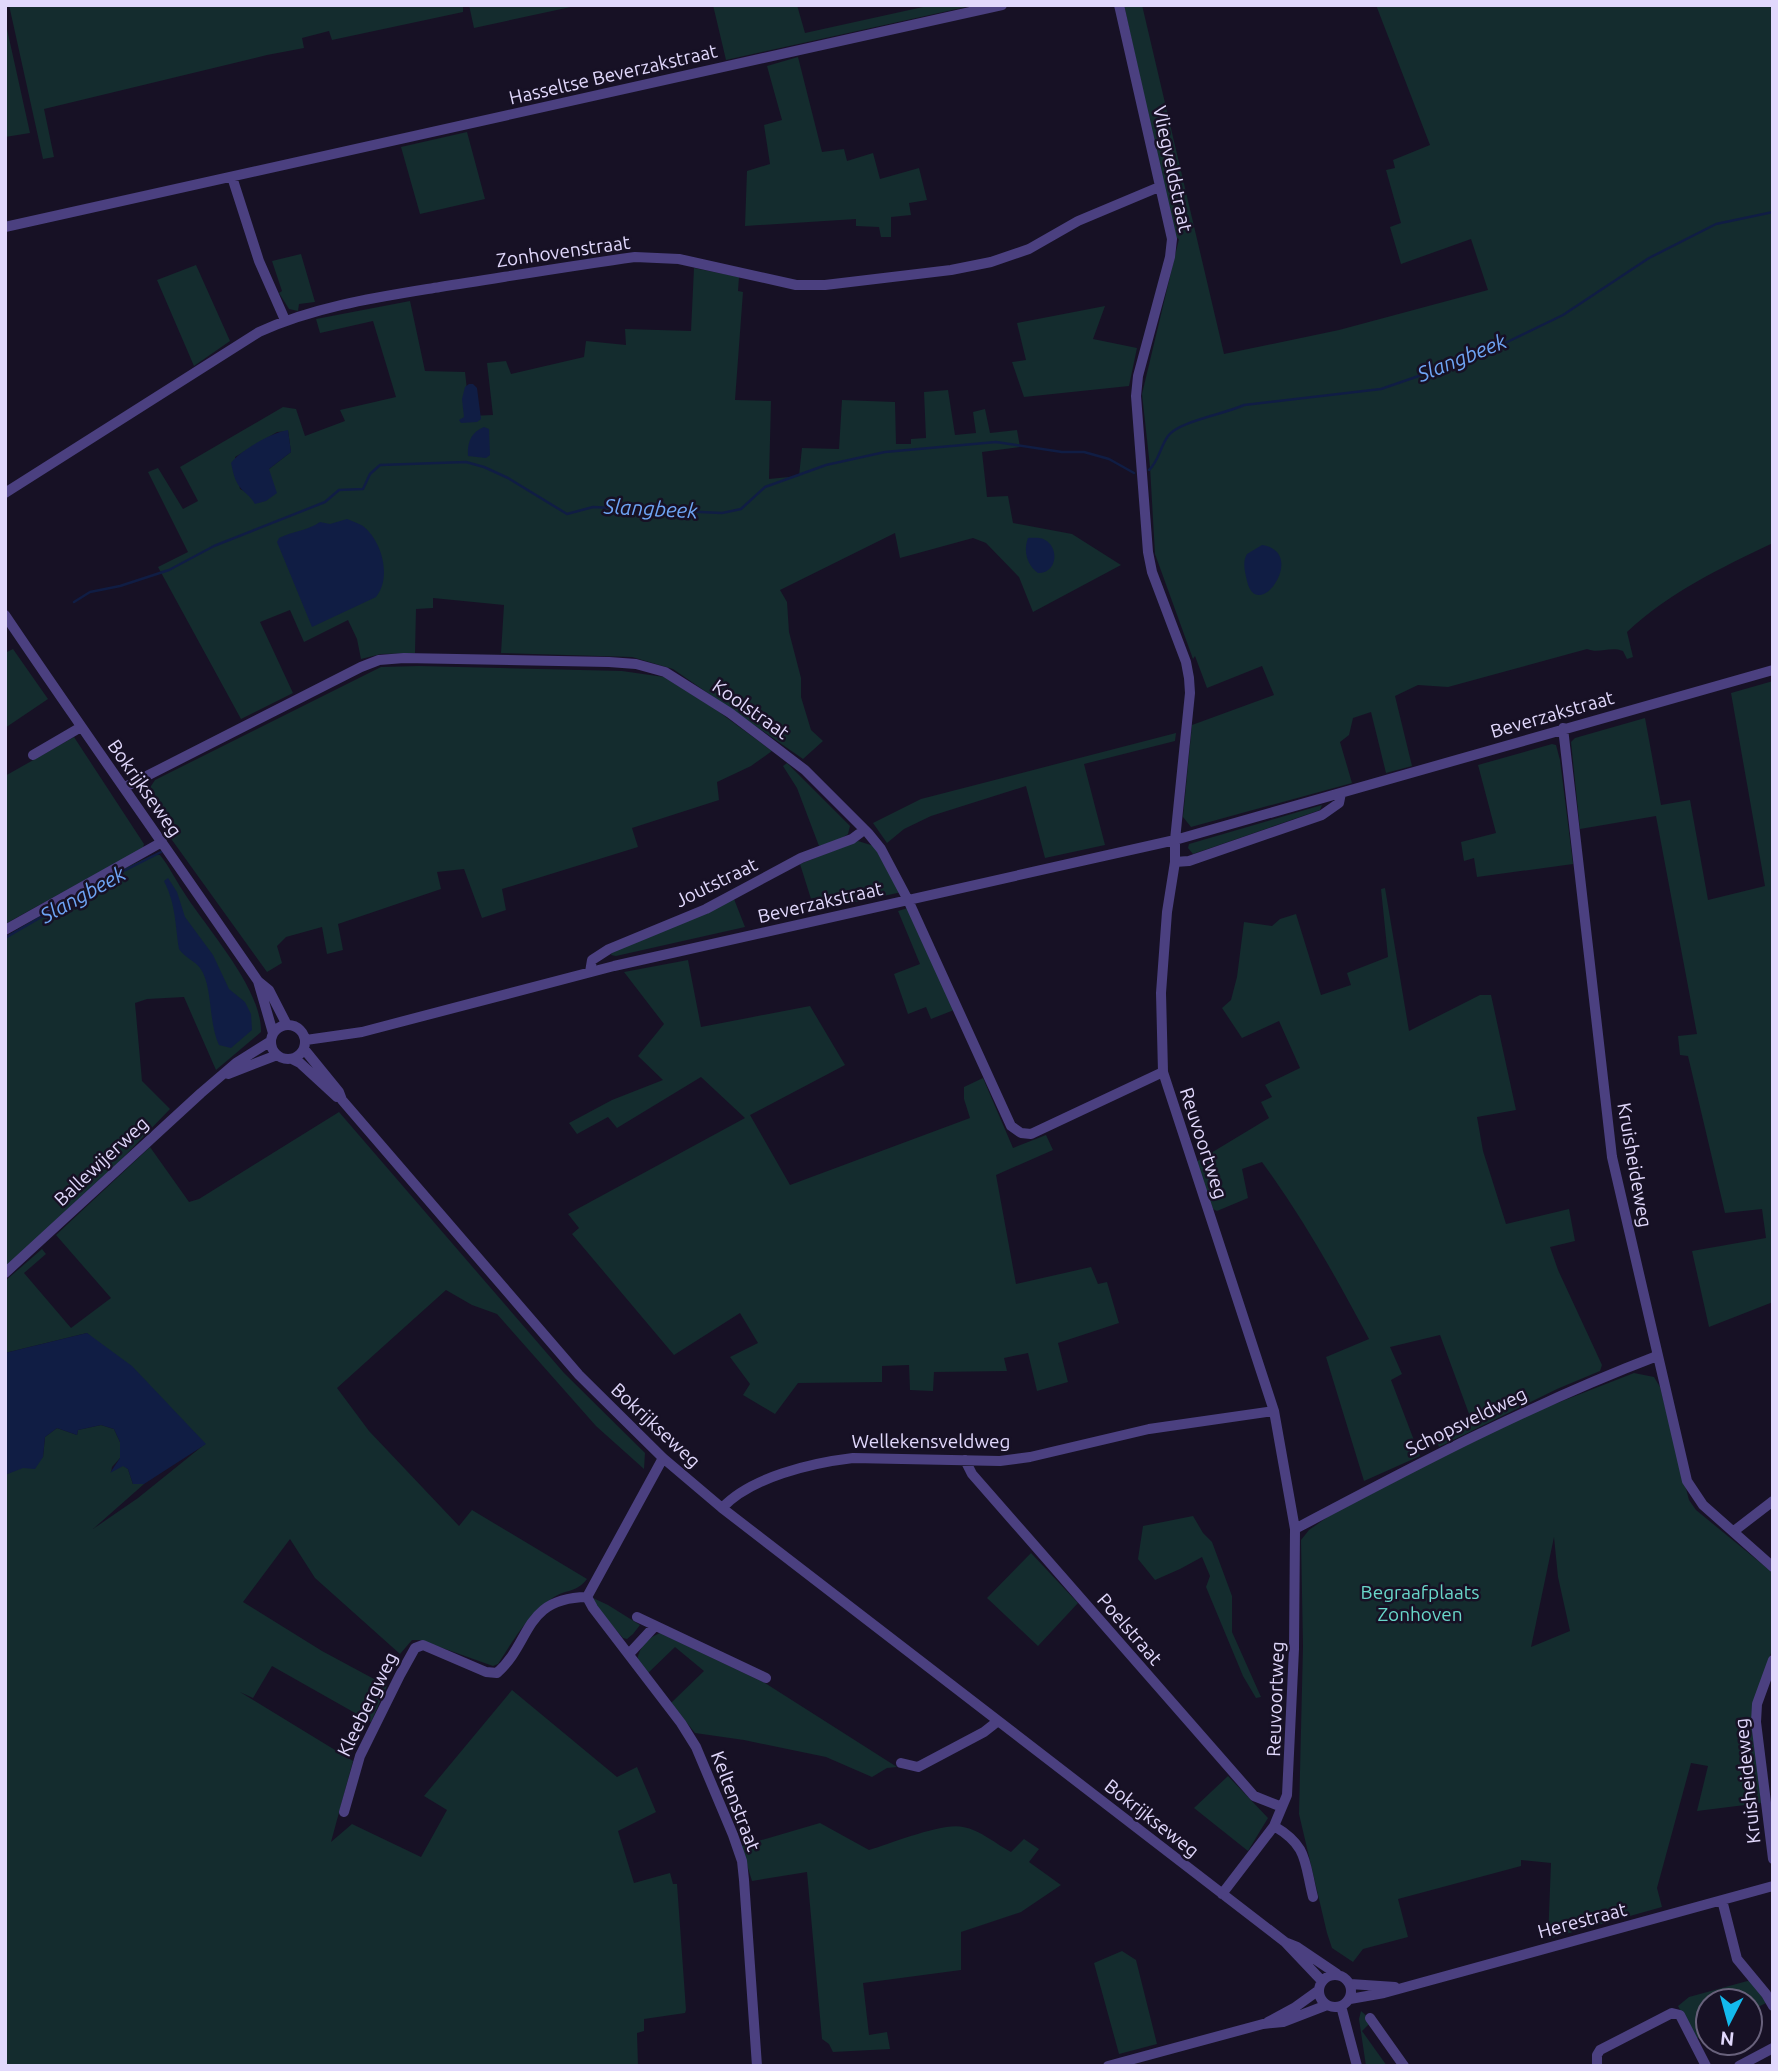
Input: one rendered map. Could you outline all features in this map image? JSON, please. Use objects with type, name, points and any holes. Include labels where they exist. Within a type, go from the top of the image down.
[{"type":"street","name":"Hasseltse Beverzakstraat","points":[[5,227],[1002,5]]},
{"type":"street","name":"Vliegveldstraat","points":[[1119,5],[1158,187],[1172,239],[1170,257],[1138,376],[1136,410],[1141,464]]},
{"type":"street","points":[[232,177],[259,261],[285,320]]},
{"type":"street","name":"Zonhovenstraat","points":[[5,493],[259,332],[285,320],[376,298],[635,257],[679,259],[796,285],[825,285],[951,270],[990,262],[1029,249],[1078,221],[1158,187]]},
{"type":"street","name":"Reuvoortweg","points":[[1141,464],[1152,572],[1186,662],[1189,678],[1175,862],[1167,912],[1161,993],[1163,1072],[1273,1411],[1295,1529],[1290,1780],[1274,1826],[1222,1894]]},
{"type":"street","name":"Bokrijkseweg","points":[[5,615],[258,981],[269,990],[287,1025],[301,1030],[305,1044],[342,1100],[571,1366],[663,1458],[722,1508],[1284,1942],[1320,1986]]},
{"type":"street","name":"Koolstraat","points":[[125,787],[379,660],[404,658],[636,664],[665,672],[730,713],[805,770],[881,849],[908,900],[1012,1126],[1021,1133],[1031,1134],[1163,1072]]},
{"type":"street","name":"Beverzakstraat","points":[[305,1044],[362,1032],[590,972],[1175,839],[1773,670]]},
{"type":"street","points":[[33,755],[81,727]]},
{"type":"street","name":"Kruisheideweg","points":[[1563,728],[1612,1157],[1687,1481],[1703,1506],[1773,1567]]},
{"type":"street","name":"Beverzakstraat","points":[[1175,862],[1189,861],[1321,815],[1339,803],[1341,793]]},
{"type":"street","name":"Joutstraat","points":[[590,972],[592,960],[609,949],[706,909],[801,858],[852,839],[864,830]]},
{"type":"street","points":[[5,930],[162,842]]},
{"type":"street","name":"Bokrijkseweg","points":[[258,981],[274,1051],[277,1055],[300,1063],[333,1096],[342,1100]]},
{"type":"street","points":[[272,1037],[281,1026],[287,1025]]},
{"type":"street","name":"Ballewijerweg","points":[[5,1273],[236,1063],[272,1037]]},
{"type":"street","points":[[292,1059],[305,1044]]},
{"type":"street","name":"Ballewijerweg","points":[[222,1076],[277,1055]]},
{"type":"street","name":"Schopsveldweg","points":[[1295,1529],[1524,1411],[1657,1356]]},
{"type":"street","name":"Wellekensveldweg","points":[[722,1508],[741,1491],[812,1464],[853,1458],[1000,1461],[1030,1457],[1137,1431],[1273,1411]]},
{"type":"street","points":[[587,1597],[663,1458]]},
{"type":"street","name":"Poelstraat","points":[[965,1460],[972,1474],[1254,1796],[1282,1807]]},
{"type":"street","points":[[1734,1531],[1773,1501]]},
{"type":"street","name":"Keltenstraat","points":[[587,1597],[696,1747],[733,1835],[741,1861],[757,2066]]},
{"type":"street","name":"Kleebergweg","points":[[344,1812],[360,1756],[415,1648],[423,1645],[486,1672],[497,1673],[505,1666],[527,1628],[540,1614],[561,1600],[587,1597]]},
{"type":"street","points":[[637,1617],[765,1678]]},
{"type":"street","points":[[629,1654],[654,1627]]},
{"type":"street","name":"Kruisheideweg","points":[[1773,1660],[1761,1692],[1756,1722],[1773,1859]]},
{"type":"street","points":[[901,1763],[918,1767],[984,1732],[998,1721]]},
{"type":"street","points":[[1274,1826],[1295,1840],[1303,1854],[1313,1897]]},
{"type":"street","name":"Herestraat","points":[[1346,2002],[1773,1886]]},
{"type":"street","points":[[1722,1900],[1737,1959],[1773,2006]]},
{"type":"street","name":"Bokrijkseweg","points":[[1284,1942],[1297,1947],[1337,1974]]},
{"type":"street","points":[[1263,2024],[1294,2008],[1331,1975],[1342,1976],[1350,1984],[1346,2002],[1357,2066]]},
{"type":"street","name":"Herestraat","points":[[1350,1984],[1401,1987]]},
{"type":"street","points":[[1320,1986],[1321,1999],[1327,2005]]},
{"type":"street","points":[[1108,2066],[1263,2024],[1283,2022],[1327,2005],[1346,2002]]},
{"type":"street","points":[[1597,2066],[1600,2050],[1672,2013],[1680,2015],[1706,2066]]},
{"type":"street","points":[[1370,2018],[1404,2066]]},
{"type":"street","points":[[1739,2066],[1773,2048]]},
{"type":"green space","points":[[9,5],[463,5],[463,12],[332,40],[329,31],[302,38],[304,48],[44,109],[54,157],[43,159]]},
{"type":"green space","points":[[469,5],[580,5],[474,28]]},
{"type":"green space","points":[[713,5],[797,5],[805,33],[932,5],[975,5],[726,60]]},
{"type":"green space","points":[[1124,5],[1142,5],[1224,354],[1339,330],[1488,290],[1471,239],[1401,264],[1390,227],[1401,223],[1386,170],[1395,168],[1393,160],[1430,145],[1376,5],[1773,5],[1773,543],[1696,582],[1644,617],[1627,632],[1633,657],[1627,659],[1623,651],[1618,650],[1587,649],[1448,687],[1418,685],[1395,696],[1412,766],[1386,773],[1371,712],[1353,718],[1349,735],[1340,742],[1352,783],[1191,827],[1183,817],[1192,725],[1274,695],[1262,666],[1207,688],[1195,656],[1193,659],[1155,554],[1142,394],[1179,239],[1175,237]]},
{"type":"green space","points":[[5,20],[30,133],[5,137]]},
{"type":"green space","points":[[798,57],[822,152],[844,149],[847,161],[873,153],[880,179],[919,168],[927,200],[909,203],[911,215],[891,217],[891,237],[881,237],[879,227],[856,226],[856,219],[745,226],[747,171],[770,164],[764,125],[782,120],[767,66]]},
{"type":"green space","points":[[467,132],[485,199],[420,214],[401,147]]},
{"type":"green space","points":[[301,254],[315,302],[299,304],[298,311],[289,309],[279,293],[282,291],[272,261]]},
{"type":"green space","points":[[196,265],[230,341],[194,366],[157,280]]},
{"type":"green space","points":[[694,268],[739,277],[738,291],[743,292],[735,400],[771,401],[769,479],[799,476],[802,448],[839,449],[842,400],[895,402],[896,444],[911,444],[911,439],[926,438],[924,392],[948,390],[955,435],[976,433],[973,412],[985,409],[990,433],[1017,430],[1020,447],[982,452],[987,497],[1008,496],[1013,523],[1072,534],[1121,565],[1033,612],[1019,577],[986,543],[973,538],[900,558],[895,533],[780,590],[787,602],[789,632],[801,678],[801,697],[811,730],[823,741],[803,759],[673,669],[632,657],[501,653],[504,605],[433,598],[433,608],[416,609],[415,653],[381,654],[361,659],[357,639],[348,620],[304,642],[290,610],[260,622],[293,693],[241,719],[158,567],[188,552],[148,472],[158,468],[183,509],[198,501],[180,467],[283,407],[296,409],[305,436],[345,421],[340,410],[396,397],[373,321],[320,333],[316,319],[410,301],[425,371],[465,372],[470,416],[493,415],[487,363],[506,361],[511,374],[584,357],[586,341],[626,345],[625,329],[691,331]],"holes":[[[288,431],[291,452],[269,469],[250,494],[240,489],[235,457],[277,432]]]},
{"type":"green space","points":[[1105,306],[1093,339],[1137,348],[1129,386],[1024,397],[1012,362],[1026,360],[1017,323]]},
{"type":"green space","points":[[13,649],[48,699],[5,728],[5,653]]},
{"type":"green space","points":[[381,667],[622,671],[664,677],[715,709],[772,751],[751,766],[717,782],[719,800],[632,828],[638,847],[502,889],[506,910],[482,918],[464,869],[437,872],[441,889],[338,924],[343,950],[327,954],[322,927],[286,937],[277,946],[282,963],[267,972],[172,840],[149,800],[149,789],[155,780]]},
{"type":"green space","points":[[1773,681],[1773,1302],[1709,1327],[1692,1251],[1766,1238],[1762,1209],[1725,1213],[1688,1056],[1680,1055],[1678,1036],[1697,1034],[1656,816],[1580,829],[1571,742],[1575,738],[1645,718],[1661,805],[1690,800],[1708,900],[1765,886],[1731,693]]},
{"type":"green space","points":[[1176,733],[1175,741],[1084,764],[1105,845],[1045,858],[1026,786],[931,816],[904,829],[887,843],[873,823],[921,799]]},
{"type":"green space","points":[[74,737],[144,844],[143,848],[5,924],[5,776]]},
{"type":"green space","points":[[1556,745],[1560,760],[1573,864],[1477,877],[1474,858],[1464,861],[1461,842],[1496,833],[1478,765]]},
{"type":"green space","points":[[787,763],[850,826],[848,834],[839,840],[819,846],[797,788],[783,766]]},
{"type":"green space","points":[[1322,805],[1320,810],[1193,854],[1188,848],[1189,844]]},
{"type":"green space","points":[[858,841],[874,846],[902,892],[819,910],[816,898],[811,899],[800,864]]},
{"type":"green space","points":[[153,855],[160,855],[163,859],[243,978],[259,1015],[261,1032],[216,1070],[184,997],[147,999],[135,1003],[142,1081],[170,1109],[119,1162],[5,1267],[5,937],[106,877]]},
{"type":"green space","points":[[1385,888],[1409,1031],[1480,995],[1491,995],[1516,1110],[1477,1117],[1483,1151],[1506,1224],[1569,1209],[1575,1241],[1550,1247],[1602,1365],[1600,1371],[1439,1447],[1435,1437],[1472,1422],[1440,1335],[1390,1347],[1402,1374],[1391,1380],[1420,1456],[1364,1481],[1326,1357],[1369,1339],[1318,1248],[1262,1162],[1242,1169],[1248,1198],[1217,1211],[1213,1209],[1196,1162],[1269,1118],[1261,1102],[1272,1097],[1265,1085],[1300,1068],[1279,1021],[1242,1038],[1222,1008],[1231,1000],[1237,977],[1244,922],[1272,926],[1280,919],[1296,914],[1321,995],[1351,985],[1347,973],[1388,957],[1381,889]]},
{"type":"green space","points":[[734,899],[745,927],[611,955],[612,952]]},
{"type":"green space","points":[[908,908],[954,1010],[931,1019],[926,1007],[908,1014],[894,974],[920,964],[898,911]]},
{"type":"green space","points":[[688,960],[701,1027],[810,1006],[845,1065],[750,1115],[790,1185],[970,1118],[964,1099],[964,1087],[983,1078],[1013,1148],[1046,1135],[1053,1150],[996,1175],[1016,1284],[1091,1267],[1098,1284],[1107,1282],[1119,1323],[1058,1343],[1068,1382],[1037,1391],[1028,1353],[1004,1358],[1007,1371],[934,1372],[933,1391],[910,1390],[909,1365],[882,1366],[882,1382],[798,1383],[775,1414],[743,1395],[750,1384],[730,1357],[758,1343],[740,1313],[674,1355],[572,1234],[579,1228],[568,1214],[745,1118],[701,1077],[617,1128],[608,1117],[577,1134],[569,1123],[612,1100],[663,1080],[638,1056],[664,1024],[624,972]]},
{"type":"green space","points":[[339,1112],[564,1373],[645,1453],[644,1469],[596,1426],[497,1314],[472,1305],[446,1290],[337,1388],[369,1431],[459,1526],[472,1510],[587,1579],[575,1589],[545,1603],[523,1627],[498,1664],[493,1666],[420,1640],[412,1640],[400,1654],[315,1578],[290,1539],[243,1602],[322,1651],[387,1686],[371,1722],[272,1666],[253,1698],[240,1692],[353,1761],[331,1842],[352,1824],[421,1857],[447,1810],[424,1796],[512,1690],[617,1777],[637,1767],[656,1812],[618,1831],[634,1883],[670,1873],[673,1884],[677,1884],[685,2013],[644,2019],[644,2031],[637,2033],[638,2066],[5,2066],[5,1475],[43,1457],[45,1437],[57,1428],[77,1435],[78,1430],[101,1425],[114,1429],[120,1442],[120,1458],[111,1472],[123,1465],[128,1469],[133,1484],[144,1484],[93,1529],[138,1498],[205,1444],[87,1333],[5,1353],[5,1281],[42,1249],[46,1254],[24,1273],[71,1328],[111,1298],[56,1235],[150,1147],[189,1202],[199,1199]]},
{"type":"green space","name":"Begraafplaats Zonhoven","points":[[1634,1373],[1654,1377],[1660,1387],[1689,1500],[1696,1510],[1773,1573],[1773,1647],[1754,1704],[1761,1803],[1697,1811],[1708,1766],[1691,1763],[1657,1888],[1662,1907],[1548,1939],[1551,1863],[1521,1860],[1521,1866],[1398,1899],[1408,1937],[1363,1949],[1353,1962],[1332,1948],[1299,1814],[1303,1646],[1301,1540],[1309,1530],[1329,1516],[1529,1414]],"holes":[[[1554,1537],[1558,1577],[1570,1631],[1531,1647]]]},
{"type":"green space","points":[[1193,1516],[1212,1542],[1232,1596],[1232,1632],[1261,1697],[1256,1698],[1243,1676],[1206,1587],[1210,1576],[1202,1557],[1155,1580],[1138,1559],[1143,1526]]},
{"type":"green space","points":[[1031,1553],[1078,1603],[1038,1646],[987,1598]]},
{"type":"green space","points":[[593,1598],[640,1625],[627,1639],[623,1638],[594,1605]]},
{"type":"green space","points":[[660,1633],[765,1683],[897,1767],[887,1768],[872,1777],[826,1757],[695,1733],[671,1703],[704,1671],[675,1647],[648,1673],[637,1660],[645,1643]]},
{"type":"green space","points":[[1228,1776],[1268,1818],[1248,1851],[1194,1808]]},
{"type":"green space","points":[[820,1823],[869,1850],[930,1830],[954,1826],[976,1831],[1011,1852],[1024,1839],[1039,1849],[1029,1862],[1061,1885],[1021,1912],[961,1932],[961,1970],[863,1983],[869,2035],[887,2032],[890,2049],[833,2052],[829,2044],[822,2039],[807,1872],[752,1881],[741,1846]]},
{"type":"green space","points":[[1122,1951],[1136,1960],[1157,2044],[1119,2054],[1094,1963]]},
{"type":"green space","points":[[1751,1980],[1756,1987],[1725,1987]]},
{"type":"green space","points":[[1694,1996],[1694,2035],[1678,2006]]},
{"type":"green space","points":[[1361,2011],[1370,2019],[1362,2031],[1387,2066],[1366,2066],[1359,2019]]},
{"type":"water","points":[[469,384],[477,388],[481,419],[477,422],[461,423],[459,420],[464,417],[462,399],[465,387]]},
{"type":"water","points":[[484,427],[489,429],[490,455],[486,458],[468,456],[471,438]]},
{"type":"water","points":[[288,430],[291,452],[269,469],[277,493],[266,501],[255,504],[237,483],[231,463],[257,443]]},
{"type":"water","points":[[347,519],[363,526],[380,550],[384,570],[381,589],[376,597],[312,627],[277,542],[279,538],[320,522],[330,524]]},
{"type":"water","points":[[1028,538],[1043,539],[1053,548],[1053,564],[1045,572],[1038,573],[1029,562],[1026,553]]},
{"type":"water","points":[[1262,545],[1275,550],[1281,560],[1281,571],[1269,591],[1260,595],[1252,592],[1244,564],[1247,554]]},
{"type":"water","points":[[168,878],[177,892],[185,917],[213,955],[229,989],[245,1002],[251,1014],[252,1030],[231,1048],[219,1045],[204,975],[179,949],[173,906],[164,881]]},
{"type":"water","points":[[87,1333],[132,1366],[206,1444],[144,1484],[133,1484],[128,1469],[123,1466],[110,1473],[120,1458],[120,1442],[114,1429],[101,1425],[78,1430],[77,1435],[57,1428],[45,1437],[43,1457],[35,1469],[23,1468],[5,1475],[5,1353]]},
{"type":"waterway","name":"Slangbeek","points":[[1149,470],[1168,436],[1182,426],[1244,405],[1381,389],[1468,359],[1563,315],[1649,258],[1716,224],[1773,212]]},
{"type":"waterway","name":"Slangbeek","points":[[74,602],[90,592],[120,586],[169,570],[214,546],[325,502],[339,490],[363,489],[370,474],[380,465],[466,462],[508,478],[567,514],[593,507],[722,513],[741,509],[765,487],[826,465],[885,452],[996,442],[1062,452],[1084,452],[1109,459],[1134,473]]},
{"type":"waterway","name":"Slangbeek","points":[[5,938],[98,884],[161,852]]}]
